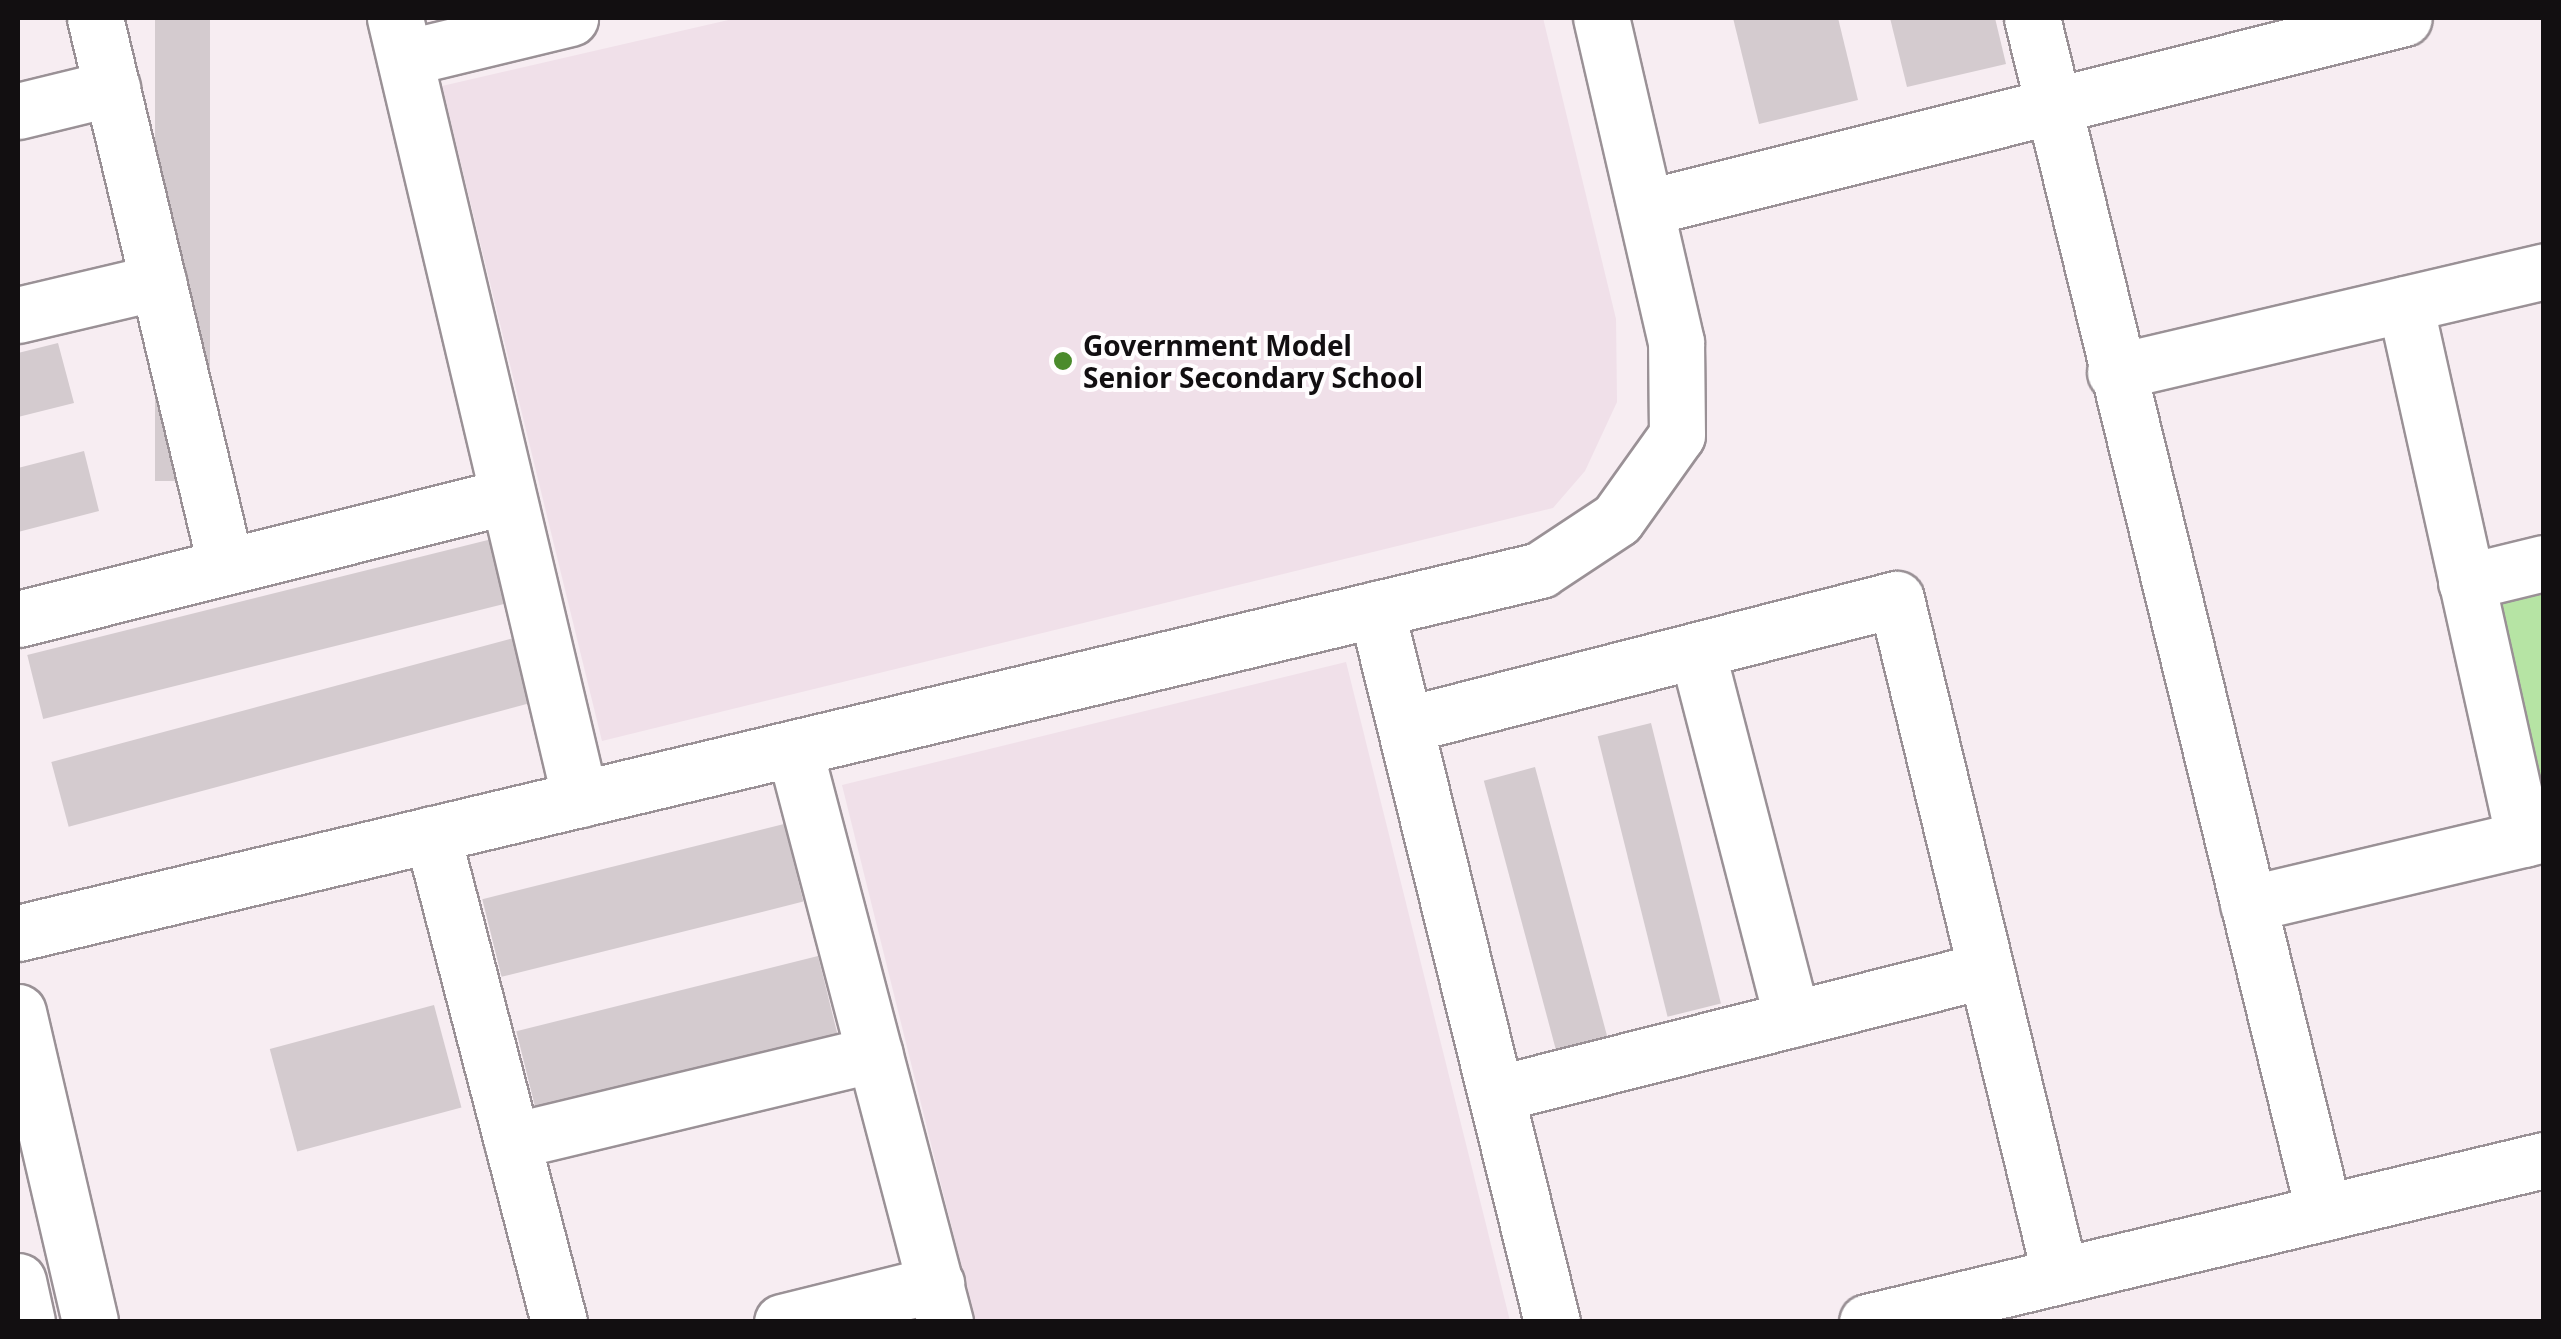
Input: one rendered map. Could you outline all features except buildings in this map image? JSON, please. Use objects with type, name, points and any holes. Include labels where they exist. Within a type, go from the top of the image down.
[{"type":"street","points":[[95,18],[226,567]]},
{"type":"street","points":[[570,18],[400,38],[580,799]]},
{"type":"street","points":[[18,933],[1540,570],[1617,519],[1677,435],[1676,342],[1649,207],[1601,18]]},
{"type":"street","points":[[2032,18],[2115,372],[2324,1213]]},
{"type":"street","points":[[1649,207],[2404,18]]},
{"type":"street","points":[[18,112],[112,88]]},
{"type":"street","points":[[2115,372],[2544,271]]},
{"type":"street","points":[[18,314],[158,282]]},
{"type":"street","points":[[2248,904],[2534,836],[2466,582],[2405,304]]},
{"type":"street","points":[[18,619],[508,496]]},
{"type":"street","points":[[2466,582],[2544,563]]},
{"type":"street","points":[[1405,725],[1896,599],[2060,1276]]},
{"type":"street","points":[[1376,609],[1552,1322]]},
{"type":"street","points":[[1697,650],[1792,1019]]},
{"type":"street","points":[[782,1322],[940,1303],[794,748]]},
{"type":"street","points":[[432,834],[559,1322]]},
{"type":"street","points":[[1496,1094],[1986,970]]},
{"type":"street","points":[[18,1012],[90,1322]]},
{"type":"street","points":[[512,1141],[875,1054]]},
{"type":"street","points":[[1867,1322],[1982,1308],[2060,1276],[2544,1160]]},
{"type":"street","points":[[18,1281],[27,1322]]},
{"type":"shaded area","name":"Government Model Senior Secondary School","points":[[737,18],[1543,18],[1616,319],[1617,402],[1585,471],[1553,508],[602,741],[442,86]]},
{"type":"shaded area","points":[[1346,662],[1510,1321],[975,1321],[842,785]]},
{"type":"green space","points":[[2543,594],[2544,790],[2542,791],[2501,603]]},
{"type":"place","name":"Government Model Senior Secondary School","points":[[1063,361]]}]
